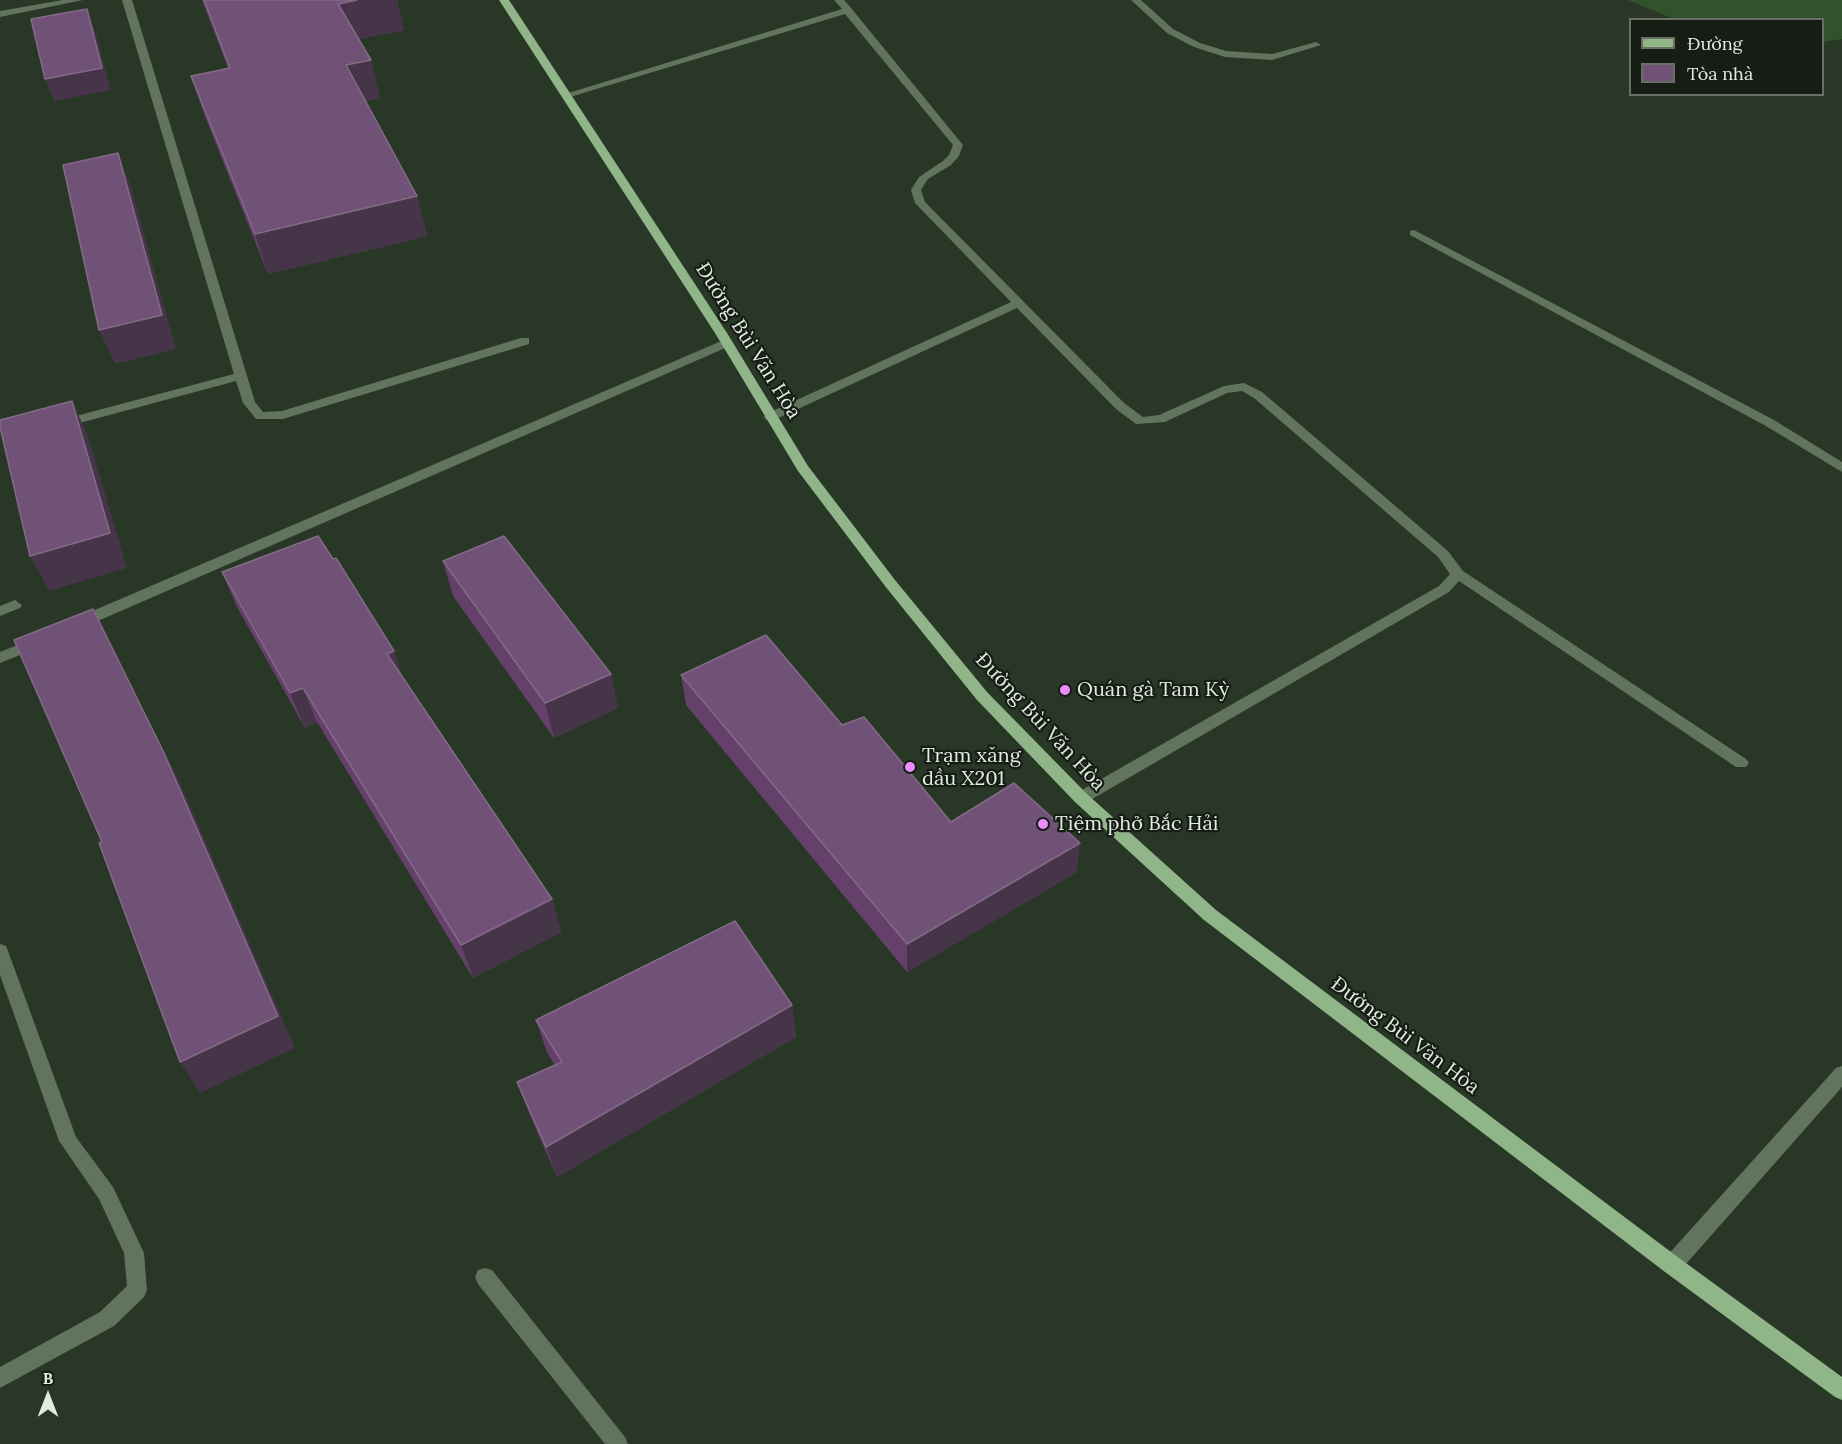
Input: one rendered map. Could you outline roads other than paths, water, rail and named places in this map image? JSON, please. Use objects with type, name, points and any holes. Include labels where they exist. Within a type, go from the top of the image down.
[{"type":"main road","name":"Đường Bùi Văn Hòa","points":[[504,0],[726,343],[803,468],[838,516],[975,687],[1080,798],[1210,915],[1672,1265],[1842,1390]]},
{"type":"street","points":[[0,14],[78,0]]},
{"type":"street","points":[[127,0],[240,376],[249,403],[260,416],[283,415],[525,342]]},
{"type":"street","points":[[1136,0],[1170,31],[1197,45],[1225,54],[1272,57],[1316,45]]},
{"type":"street","points":[[567,95],[843,5],[958,145],[954,156],[947,163],[924,177],[916,190],[920,203],[1120,406],[1140,421],[1161,419],[1224,390],[1244,387],[1258,395],[1443,554],[1458,574],[1741,763]]},
{"type":"street","points":[[1414,233],[1770,423],[1842,468]]},
{"type":"street","points":[[770,417],[1019,303]]},
{"type":"street","points":[[66,629],[726,343]]},
{"type":"street","points":[[46,428],[240,376]]},
{"type":"street","points":[[1080,798],[1444,589],[1458,574]]},
{"type":"street","points":[[0,611],[15,605]]},
{"type":"street","points":[[0,658],[44,639]]},
{"type":"street","points":[[0,951],[68,1141],[106,1193],[134,1253],[136,1290],[107,1319],[0,1378]]},
{"type":"street","points":[[1672,1265],[1842,1074]]},
{"type":"street","points":[[484,1277],[618,1444]]},
{"type":"place","name":"Quán gà Tam Kỳ","points":[[1065,690]]},
{"type":"place","name":"Trạm xăng dầu X201","points":[[910,767]]},
{"type":"place","name":"Tiệm phở Bắc Hải","points":[[1043,824]]}]
